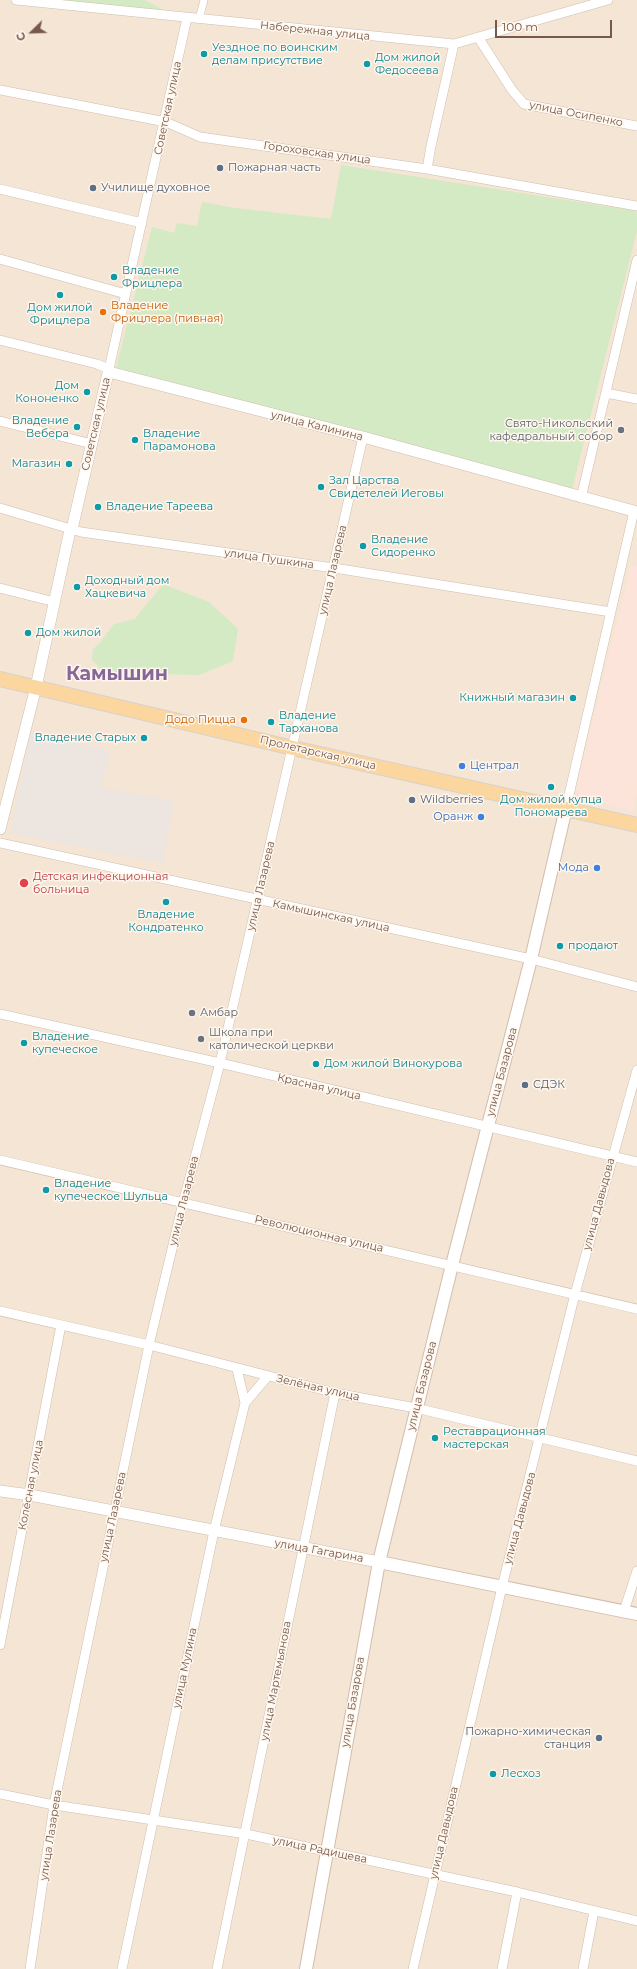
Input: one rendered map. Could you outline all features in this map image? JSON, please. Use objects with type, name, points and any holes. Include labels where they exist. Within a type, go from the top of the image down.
[{"type":"main road","name":"Пролетарская улица","points":[[0,679],[293,748],[637,825]]},
{"type":"main road","name":"улица Базарова","points":[[306,1969],[326,1850],[379,1562],[452,1265],[531,959],[566,808]]},
{"type":"main road","name":"улица Гагарина","points":[[379,1562],[637,1614]]},
{"type":"street","name":"Набережная улица","points":[[16,0],[454,44],[608,0]]},
{"type":"street","points":[[199,19],[204,0]]},
{"type":"street","name":"Советская улица","points":[[0,829],[36,687],[70,530],[72,529],[92,444],[166,122],[188,18]]},
{"type":"street","name":"улица Осипенко","points":[[478,37],[512,90],[524,104],[637,126]]},
{"type":"street","points":[[427,169],[454,44]]},
{"type":"street","name":"Гороховская улица","points":[[0,90],[166,122],[200,137],[427,169],[637,206]]},
{"type":"street","points":[[0,189],[142,223]]},
{"type":"street","points":[[0,259],[126,294]]},
{"type":"street","points":[[581,498],[606,393],[633,290],[637,260]]},
{"type":"street","name":"улица Калинина","points":[[0,340],[97,364],[109,370],[109,372],[363,437],[636,512]]},
{"type":"street","points":[[606,393],[637,400]]},
{"type":"street","points":[[0,421],[92,444]]},
{"type":"street","name":"улица Лазарева","points":[[30,1969],[54,1805],[148,1345],[183,1203],[220,1063],[363,437]]},
{"type":"street","name":"улица Пушкина","points":[[0,508],[81,532],[334,568],[611,612]]},
{"type":"street","points":[[566,808],[611,612],[636,512]]},
{"type":"street","points":[[0,588],[55,602]]},
{"type":"street","name":"Камышинская улица","points":[[0,843],[531,959],[637,987]]},
{"type":"street","name":"Красная улица","points":[[0,1014],[220,1063],[637,1162]]},
{"type":"street","name":"улица Давыдова","points":[[413,1969],[502,1587],[541,1438],[575,1294],[637,1070]]},
{"type":"street","name":"Революционная улица","points":[[0,1160],[637,1309]]},
{"type":"street","name":"Зелёная улица","points":[[0,1311],[148,1345],[335,1393],[416,1408],[637,1462]]},
{"type":"street","name":"Колёсная улица","points":[[0,1645],[30,1495],[61,1325]]},
{"type":"street","name":"улица Мулина","points":[[122,1969],[152,1819],[214,1531],[245,1403],[237,1369]]},
{"type":"street","points":[[245,1403],[268,1376]]},
{"type":"street","name":"улица Мартемьянова","points":[[217,1969],[246,1834],[335,1393]]},
{"type":"street","name":"улица Гагарина","points":[[0,1491],[30,1495],[379,1562]]},
{"type":"street","points":[[624,1612],[637,1571]]},
{"type":"street","name":"улица Радищева","points":[[0,1794],[54,1805],[246,1834],[517,1892],[637,1921]]},
{"type":"street","points":[[502,1969],[517,1892]]},
{"type":"street","points":[[583,1969],[594,1911]]},
{"type":"shaded area","points":[[0,0],[637,0],[637,1969],[0,1969]]},
{"type":"shaded area","points":[[631,565],[637,566],[637,792],[633,811],[580,797],[576,789]]},
{"type":"shaded area","points":[[31,730],[110,751],[101,787],[174,801],[163,863],[10,833]]},
{"type":"green space","points":[[41,0],[145,0],[176,17]]},
{"type":"green space","points":[[341,165],[637,211],[637,231],[572,489],[116,368],[152,227],[174,233],[177,223],[197,226],[202,202],[235,208],[331,219]]},
{"type":"green space","points":[[163,584],[209,602],[238,629],[233,661],[199,675],[157,674],[135,677],[105,673],[92,660],[93,649],[99,644],[114,624],[135,619]]},
{"type":"place","name":"Уездное по воинским делам присутствие","points":[[204,54]]},
{"type":"place","name":"Дом жилой Федосеева","points":[[367,64]]},
{"type":"place","name":"Пожарная часть","points":[[220,168]]},
{"type":"place","name":"Училище духовное","points":[[93,188]]},
{"type":"place","name":"Владение Фрицлера","points":[[114,277]]},
{"type":"place","name":"Дом жилой Фрицлера","points":[[60,295]]},
{"type":"place","name":"Владение Фрицлера (пивная)","points":[[103,312]]},
{"type":"place","name":"Дом Кононенко","points":[[87,392]]},
{"type":"place","name":"Владение Вебера","points":[[77,427]]},
{"type":"place","name":"Свято-Никольский кафедральный собор","points":[[621,430]]},
{"type":"place","name":"Владение Парамонова","points":[[135,440]]},
{"type":"place","name":"Магазин","points":[[69,464]]},
{"type":"place","name":"Зал Царства Свидетелей Иеговы","points":[[321,487]]},
{"type":"place","name":"Владение Тареева","points":[[98,507]]},
{"type":"place","name":"Владение Сидоренко","points":[[363,546]]},
{"type":"place","name":"Доходный дом Хацкевича","points":[[77,587]]},
{"type":"place","name":"Дом жилой","points":[[28,633]]},
{"type":"place","name":"Книжный магазин","points":[[573,698]]},
{"type":"place","name":"Додо Пицца","points":[[244,720]]},
{"type":"place","name":"Владение Тарханова","points":[[271,722]]},
{"type":"place","name":"Владение Старых","points":[[144,738]]},
{"type":"place","name":"Централ","points":[[462,766]]},
{"type":"place","name":"Дом жилой купца Пономарева","points":[[551,787]]},
{"type":"place","name":"Wildberries","points":[[412,800]]},
{"type":"place","name":"Оранж","points":[[481,817]]},
{"type":"place","name":"Мода","points":[[597,868]]},
{"type":"place","name":"Детская инфекционная больница","points":[[24,883]]},
{"type":"place","name":"Владение Кондратенко","points":[[166,902]]},
{"type":"place","name":"продают","points":[[560,946]]},
{"type":"place","name":"Амбар","points":[[192,1013]]},
{"type":"place","name":"Школа при католической церкви","points":[[201,1039]]},
{"type":"place","name":"Владение купеческое","points":[[24,1043]]},
{"type":"place","name":"Дом жилой Винокурова","points":[[316,1064]]},
{"type":"place","name":"СДЭК","points":[[525,1085]]},
{"type":"place","name":"Владение купеческое Шульца","points":[[46,1190]]},
{"type":"place","name":"Реставрационная мастерская","points":[[435,1438]]},
{"type":"place","name":"Пожарно-химическая станция","points":[[599,1738]]},
{"type":"place","name":"Лесхоз","points":[[493,1774]]},
{"type":"district","name":"Камышин","points":[[117,674]]}]
